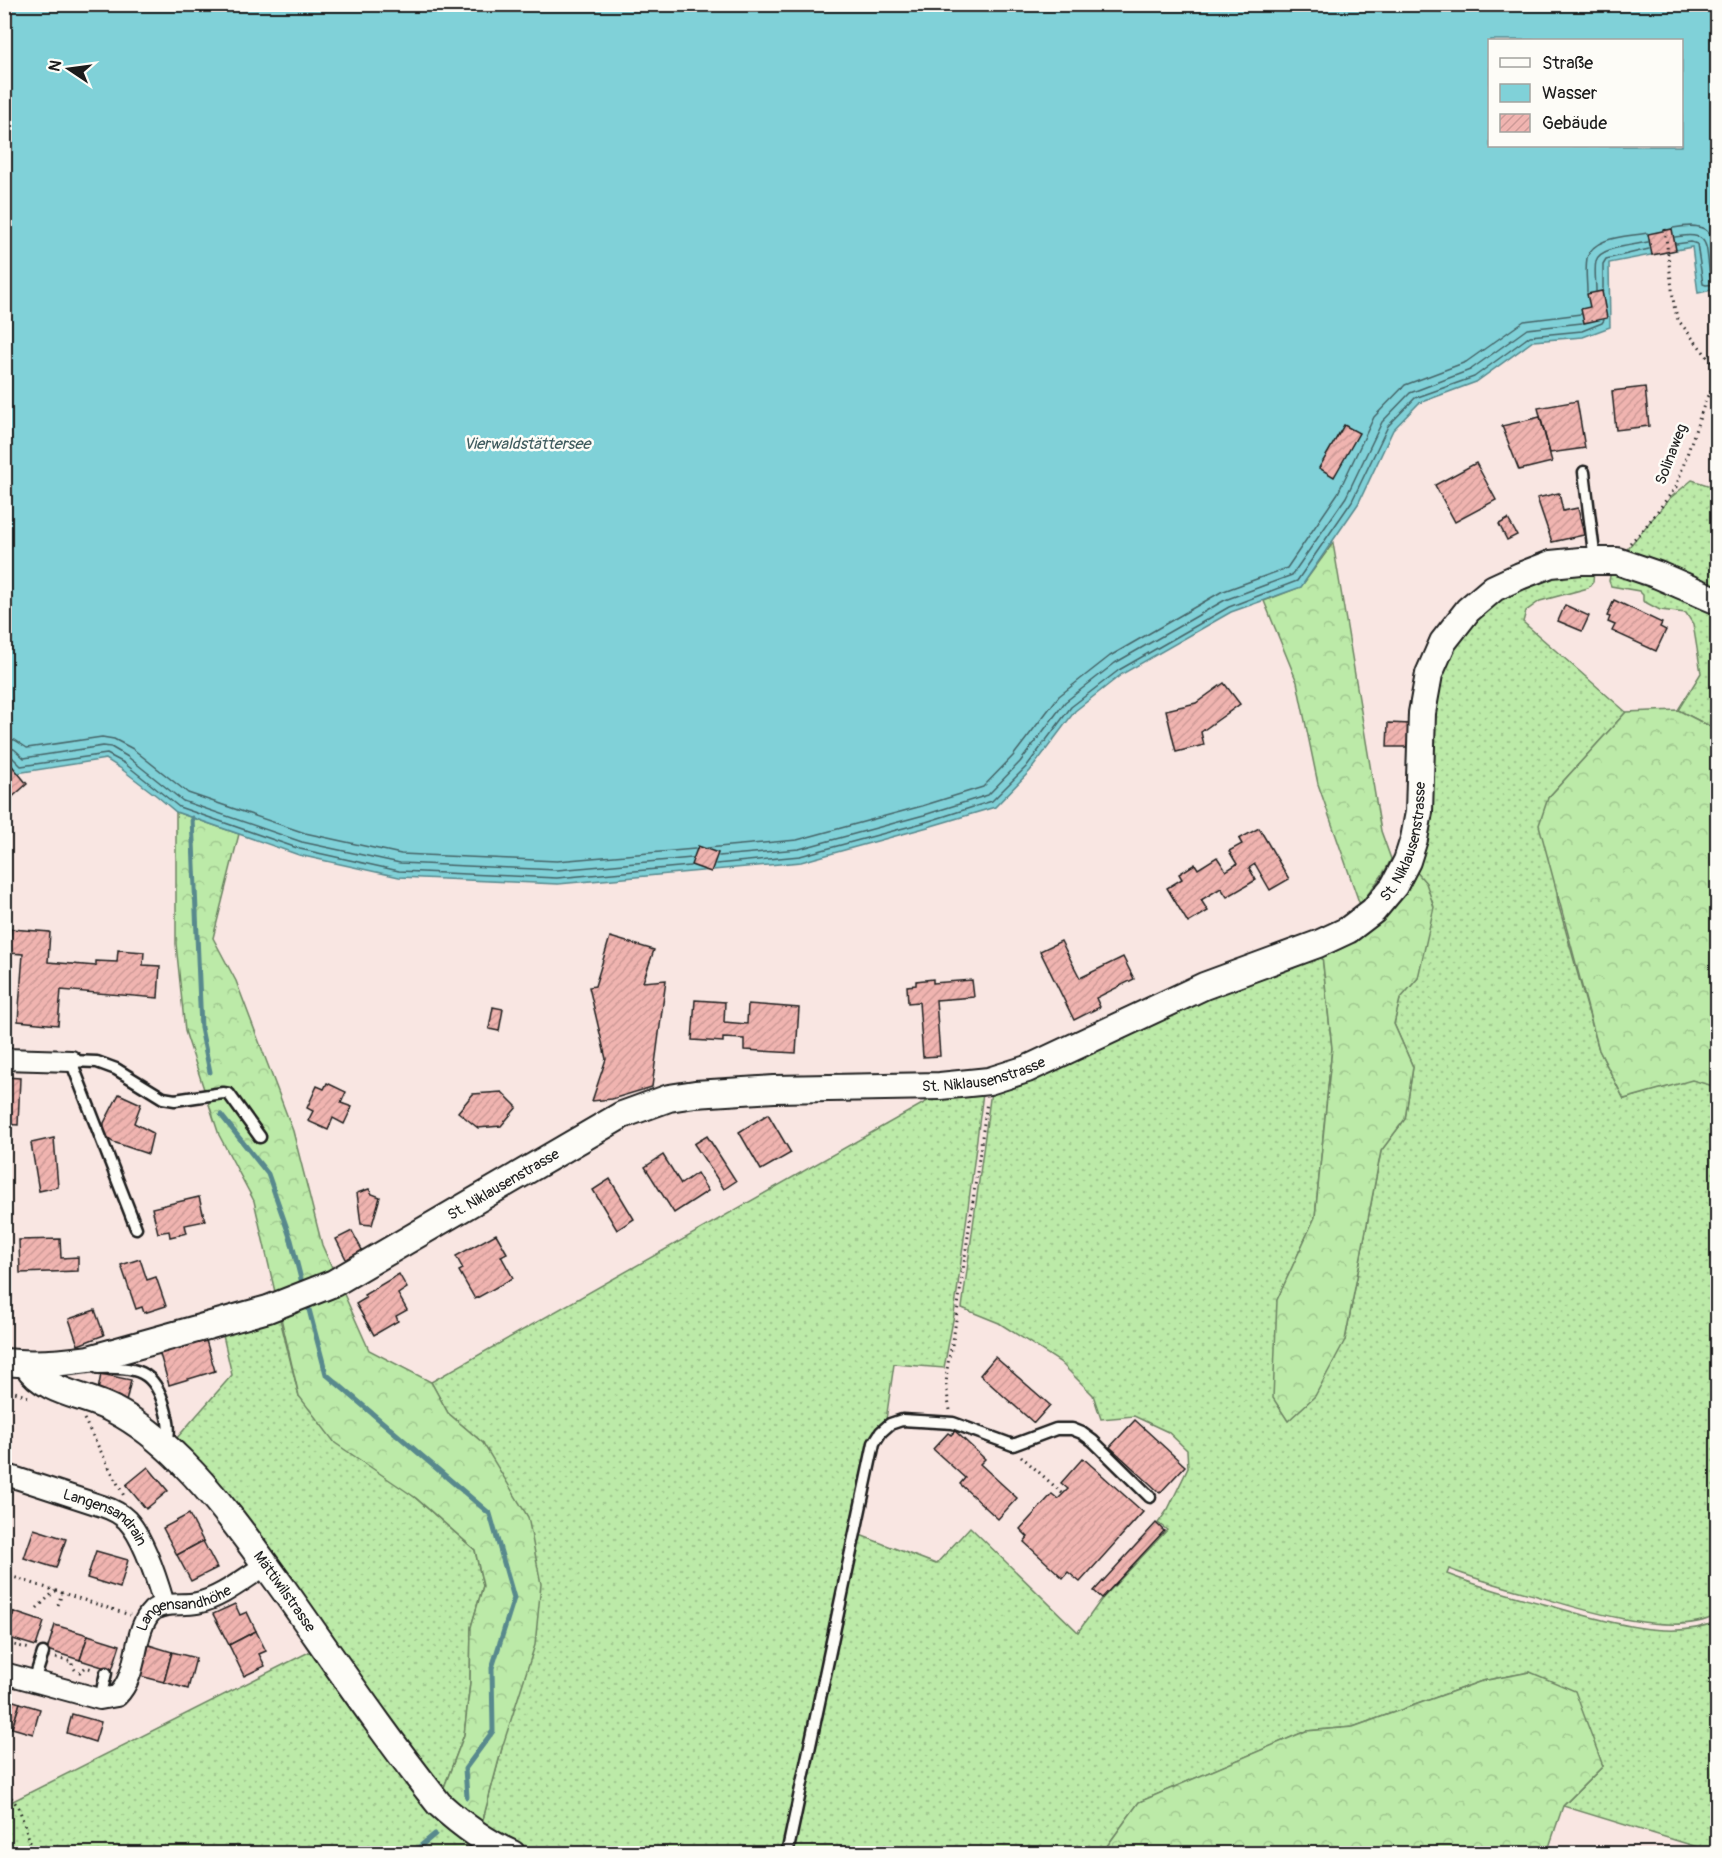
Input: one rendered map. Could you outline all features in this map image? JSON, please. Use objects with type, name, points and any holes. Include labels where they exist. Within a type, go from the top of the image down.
[{"type":"street","name":"St. Niklausenstrasse","points":[[16,1364],[60,1363],[95,1357],[268,1309],[334,1283],[622,1115],[669,1098],[741,1091],[940,1086],[989,1081],[1027,1069],[1204,986],[1328,939],[1348,930],[1373,911],[1394,886],[1407,861],[1419,812],[1422,712],[1429,674],[1443,642],[1468,610],[1494,588],[1551,564],[1606,561],[1658,574],[1718,601]]},
{"type":"street","points":[[4,1059],[70,1061]]},
{"type":"street","name":"Mättiwilstrasse","points":[[16,1364],[43,1383],[113,1409],[150,1433],[167,1448],[218,1501],[439,1804],[460,1823],[512,1854]]},
{"type":"street","name":"Langensandrain","points":[[4,1474],[115,1511],[127,1521],[138,1538],[156,1576],[164,1604]]},
{"type":"street","name":"Langensandhöhe","points":[[100,1699],[117,1696],[127,1684],[145,1623],[153,1611],[164,1604],[199,1603],[215,1596],[266,1565]]},
{"type":"street","points":[[4,1673],[100,1699]]},
{"type":"lane","points":[[1584,472],[1606,561]]},
{"type":"lane","points":[[136,1228],[70,1061],[96,1062],[116,1069],[163,1098],[176,1100],[229,1094],[260,1137]]},
{"type":"lane","points":[[95,1357],[98,1368],[120,1368],[143,1373],[153,1380],[160,1392],[170,1432],[167,1448]]},
{"type":"lane","points":[[787,1854],[874,1443],[881,1432],[890,1424],[902,1420],[953,1423],[1013,1445],[1056,1429],[1072,1429],[1082,1433],[1150,1497]]},
{"type":"lane","points":[[34,1681],[43,1653]]},
{"type":"lane","points":[[100,1699],[106,1673]]},
{"type":"path","points":[[1665,230],[1674,306],[1678,320],[1718,370]]},
{"type":"path","name":"Solinaweg","points":[[1606,561],[1622,551],[1642,530],[1676,487],[1706,399],[1718,378]]},
{"type":"path","points":[[953,1423],[945,1389],[946,1368],[953,1341],[989,1081]]},
{"type":"path","points":[[4,1388],[30,1398]]},
{"type":"path","points":[[82,1416],[125,1498]]},
{"type":"path","points":[[1013,1445],[1023,1460],[1063,1494]]},
{"type":"path","points":[[4,1574],[138,1617]]},
{"type":"path","points":[[37,1608],[55,1590]]},
{"type":"path","points":[[58,1605],[62,1593]]},
{"type":"path","points":[[4,1788],[19,1808],[31,1845],[37,1854]]},
{"type":"green space","points":[[1692,480],[1717,488],[1717,591],[1624,553],[1669,499]]},
{"type":"green space","points":[[1333,543],[1381,831],[1391,859],[1360,905],[1318,784],[1297,682],[1264,601],[1301,587]]},
{"type":"green space","points":[[1594,570],[1593,582],[1588,588],[1540,601],[1526,611],[1523,622],[1626,712],[1548,798],[1558,903],[1599,1050],[1624,1099],[1692,1079],[1717,1087],[1717,1615],[1699,1622],[1677,1624],[1628,1620],[1493,1584],[1449,1569],[1447,1574],[1509,1595],[1610,1622],[1678,1630],[1717,1621],[1717,1853],[1563,1806],[1603,1766],[1530,1672],[1482,1681],[1353,1727],[1306,1731],[1139,1802],[1102,1853],[793,1854],[860,1535],[936,1564],[970,1527],[1078,1632],[1101,1600],[1167,1530],[1158,1523],[1168,1509],[1188,1468],[1187,1450],[1168,1432],[1134,1416],[1101,1419],[1093,1395],[1060,1362],[999,1323],[962,1308],[991,1091],[1174,1005],[1322,955],[1332,1048],[1315,1217],[1277,1301],[1345,1340],[1381,1151],[1405,1119],[1413,1067],[1394,1024],[1400,999],[1418,978],[1414,869],[1435,678],[1473,615],[1543,573]]},
{"type":"green space","points":[[1611,571],[1717,606],[1717,730],[1678,710],[1701,673],[1693,624],[1686,613],[1660,610],[1643,601],[1643,595],[1639,591],[1611,586],[1609,581]]},
{"type":"green space","points":[[1678,710],[1717,730],[1717,1087],[1692,1080],[1624,1099],[1599,1050],[1539,825],[1548,798],[1626,712]]},
{"type":"green space","points":[[176,812],[239,834],[213,938],[236,981],[293,1131],[322,1245],[369,1350],[431,1382],[448,1413],[483,1443],[528,1517],[541,1584],[535,1645],[502,1748],[482,1823],[443,1790],[464,1735],[470,1683],[471,1627],[483,1586],[475,1550],[416,1498],[335,1443],[299,1396],[254,1201],[219,1135],[185,1031],[176,944]]},
{"type":"green space","points":[[1414,869],[1426,883],[1434,907],[1418,978],[1400,999],[1394,1024],[1413,1067],[1405,1119],[1381,1151],[1345,1340],[1315,1396],[1288,1421],[1273,1398],[1277,1300],[1315,1217],[1332,1048],[1322,955]]},
{"type":"green space","points":[[983,1093],[954,1315],[944,1368],[894,1364],[886,1420],[873,1438],[860,1477],[784,1853],[537,1853],[508,1841],[482,1823],[502,1748],[483,1443],[448,1413],[431,1382],[938,1095],[964,1097]]},
{"type":"green space","points":[[280,1319],[299,1396],[475,1550],[483,1586],[471,1627],[470,1683],[464,1735],[443,1790],[175,1440],[232,1375],[222,1331]]},
{"type":"green space","points":[[311,1651],[419,1801],[441,1824],[479,1853],[5,1853],[5,1805]]},
{"type":"green space","points":[[1530,1672],[1575,1691],[1603,1766],[1563,1806],[1547,1853],[1102,1853],[1139,1802],[1306,1731],[1353,1727],[1482,1681]]},
{"type":"water","name":"Vierwaldstättersee","points":[[5,5],[1717,5],[1717,289],[1698,293],[1692,247],[1609,263],[1610,327],[1583,337],[1533,341],[1476,382],[1419,403],[1393,430],[1358,504],[1301,587],[1231,612],[1122,674],[1075,711],[1030,771],[995,807],[801,862],[558,884],[399,877],[299,855],[176,812],[106,759],[17,773],[8,761],[5,763]]},
{"type":"building","points":[[1672,229],[1676,250],[1652,255],[1648,234]]},
{"type":"building","points":[[1602,291],[1607,318],[1584,323],[1581,309],[1590,307],[1587,294]]},
{"type":"building","points":[[1645,387],[1649,426],[1616,430],[1612,391]]},
{"type":"building","points":[[1577,401],[1585,448],[1550,453],[1538,408]]},
{"type":"building","points":[[1540,417],[1552,462],[1519,470],[1502,426]]},
{"type":"building","points":[[1344,425],[1359,433],[1334,477],[1319,468]]},
{"type":"building","points":[[1476,463],[1496,500],[1455,522],[1435,485]]},
{"type":"building","points":[[1559,493],[1563,511],[1578,508],[1584,535],[1552,542],[1537,498]]},
{"type":"building","points":[[1508,519],[1517,535],[1507,540],[1499,524]]},
{"type":"building","points":[[1614,600],[1662,623],[1660,627],[1666,630],[1656,651],[1612,631],[1615,625],[1608,622],[1610,617],[1607,616]]},
{"type":"building","points":[[1565,605],[1589,616],[1582,631],[1558,621]]},
{"type":"building","points":[[1224,683],[1240,704],[1201,732],[1204,745],[1176,752],[1166,710],[1196,703]]},
{"type":"building","points":[[1388,723],[1410,724],[1410,747],[1387,747]]},
{"type":"building","points":[[8,761],[27,784],[9,800],[4,795],[4,763]]},
{"type":"building","points":[[1259,828],[1289,879],[1270,890],[1255,864],[1249,868],[1256,880],[1227,897],[1221,888],[1201,900],[1208,911],[1188,923],[1167,888],[1182,879],[1179,874],[1195,864],[1198,869],[1217,857],[1226,871],[1237,864],[1229,851],[1242,844],[1239,839]]},
{"type":"building","points":[[698,846],[718,853],[711,872],[691,865]]},
{"type":"building","points":[[11,929],[50,932],[48,962],[96,966],[96,961],[117,962],[118,950],[144,952],[143,965],[160,966],[158,998],[61,990],[58,1025],[18,1021],[23,954],[9,953]]},
{"type":"building","points":[[610,937],[654,950],[643,982],[666,980],[652,1087],[612,1099],[592,1101],[606,1059],[589,987],[595,986]]},
{"type":"building","points":[[1061,941],[1080,978],[1123,957],[1134,979],[1096,998],[1100,1007],[1074,1020],[1040,951]]},
{"type":"building","points":[[933,979],[933,983],[972,980],[974,997],[936,1000],[940,1056],[923,1057],[919,1002],[908,1003],[907,986],[916,985],[916,981]]},
{"type":"building","points":[[695,1000],[725,1002],[724,1022],[747,1024],[748,1004],[799,1008],[796,1053],[744,1050],[744,1039],[723,1038],[723,1042],[692,1040]]},
{"type":"building","points":[[493,1007],[503,1009],[499,1031],[489,1029]]},
{"type":"building","points":[[4,1077],[20,1078],[18,1125],[4,1124]]},
{"type":"building","points":[[327,1083],[346,1092],[341,1103],[352,1107],[344,1124],[333,1118],[328,1130],[308,1121],[313,1111],[307,1108],[317,1086],[324,1089]]},
{"type":"building","points":[[502,1092],[517,1107],[501,1126],[478,1128],[458,1112],[473,1094]]},
{"type":"building","points":[[119,1094],[141,1104],[134,1123],[153,1133],[148,1154],[113,1142],[104,1136],[104,1123]]},
{"type":"building","points":[[768,1114],[791,1153],[761,1170],[739,1132]]},
{"type":"building","points":[[707,1136],[736,1181],[724,1189],[694,1144]]},
{"type":"building","points":[[54,1138],[58,1187],[39,1191],[31,1143]]},
{"type":"building","points":[[663,1155],[681,1184],[697,1173],[708,1191],[674,1213],[645,1167]]},
{"type":"building","points":[[610,1179],[634,1219],[617,1230],[593,1190]]},
{"type":"building","points":[[369,1189],[372,1194],[380,1197],[372,1225],[361,1224],[357,1193]]},
{"type":"building","points":[[199,1197],[205,1221],[185,1225],[187,1233],[170,1237],[169,1231],[158,1233],[152,1208]]},
{"type":"building","points":[[352,1231],[363,1252],[347,1261],[336,1239]]},
{"type":"building","points":[[496,1234],[507,1253],[501,1256],[513,1278],[475,1299],[459,1271],[463,1269],[456,1256]]},
{"type":"building","points":[[60,1239],[61,1258],[78,1257],[78,1271],[20,1273],[19,1240]]},
{"type":"building","points":[[140,1259],[147,1280],[156,1277],[166,1306],[144,1313],[142,1307],[136,1309],[121,1265]]},
{"type":"building","points":[[399,1274],[407,1288],[398,1294],[407,1310],[396,1316],[398,1321],[374,1335],[356,1304],[366,1298],[364,1295]]},
{"type":"building","points":[[95,1310],[104,1335],[78,1345],[69,1319]]},
{"type":"building","points":[[205,1337],[215,1371],[169,1385],[159,1351]]},
{"type":"building","points":[[995,1357],[1050,1405],[1034,1423],[980,1375]]},
{"type":"building","points":[[101,1374],[131,1380],[126,1402],[97,1396]]},
{"type":"building","points":[[1135,1420],[1185,1466],[1160,1493],[1110,1447]]},
{"type":"building","points":[[955,1431],[985,1459],[980,1464],[1017,1498],[998,1519],[960,1484],[965,1478],[933,1449],[948,1433],[951,1435]]},
{"type":"building","points":[[1083,1458],[1143,1512],[1080,1582],[1068,1572],[1063,1578],[1024,1542],[1028,1537],[1020,1529],[1052,1494],[1058,1499],[1068,1489],[1061,1483]]},
{"type":"building","points":[[148,1467],[168,1491],[146,1509],[126,1485]]},
{"type":"building","points":[[189,1514],[203,1541],[177,1555],[163,1528]]},
{"type":"building","points":[[1156,1523],[1164,1531],[1102,1598],[1094,1591]]},
{"type":"building","points":[[34,1529],[66,1539],[56,1568],[24,1558]]},
{"type":"building","points":[[203,1541],[217,1568],[191,1581],[177,1555]]},
{"type":"building","points":[[96,1551],[128,1560],[120,1588],[87,1578]]},
{"type":"building","points":[[235,1604],[240,1615],[247,1612],[256,1631],[229,1645],[213,1614]]},
{"type":"building","points":[[4,1609],[14,1612],[6,1637],[4,1636]]},
{"type":"building","points":[[14,1612],[44,1622],[36,1646],[6,1637]]},
{"type":"building","points":[[55,1625],[88,1635],[80,1660],[47,1650]]},
{"type":"building","points":[[256,1631],[266,1651],[259,1654],[265,1666],[244,1676],[229,1645]]},
{"type":"building","points":[[88,1635],[120,1645],[112,1670],[80,1660]]},
{"type":"building","points":[[149,1645],[172,1652],[164,1682],[140,1676]]},
{"type":"building","points":[[172,1652],[196,1658],[188,1689],[164,1682]]},
{"type":"building","points":[[4,1698],[20,1703],[12,1728],[4,1726]]},
{"type":"building","points":[[20,1703],[40,1709],[33,1734],[12,1728]]},
{"type":"building","points":[[72,1714],[101,1722],[95,1742],[67,1733]]},
{"type":"waterway","points":[[192,818],[201,1028],[210,1072]]},
{"type":"waterway","points":[[221,1115],[268,1174],[291,1240],[303,1287]]},
{"type":"waterway","points":[[307,1302],[326,1374],[490,1514],[514,1598],[492,1668],[493,1731],[465,1769],[467,1797]]},
{"type":"waterway","points":[[411,1854],[435,1834]]}]
